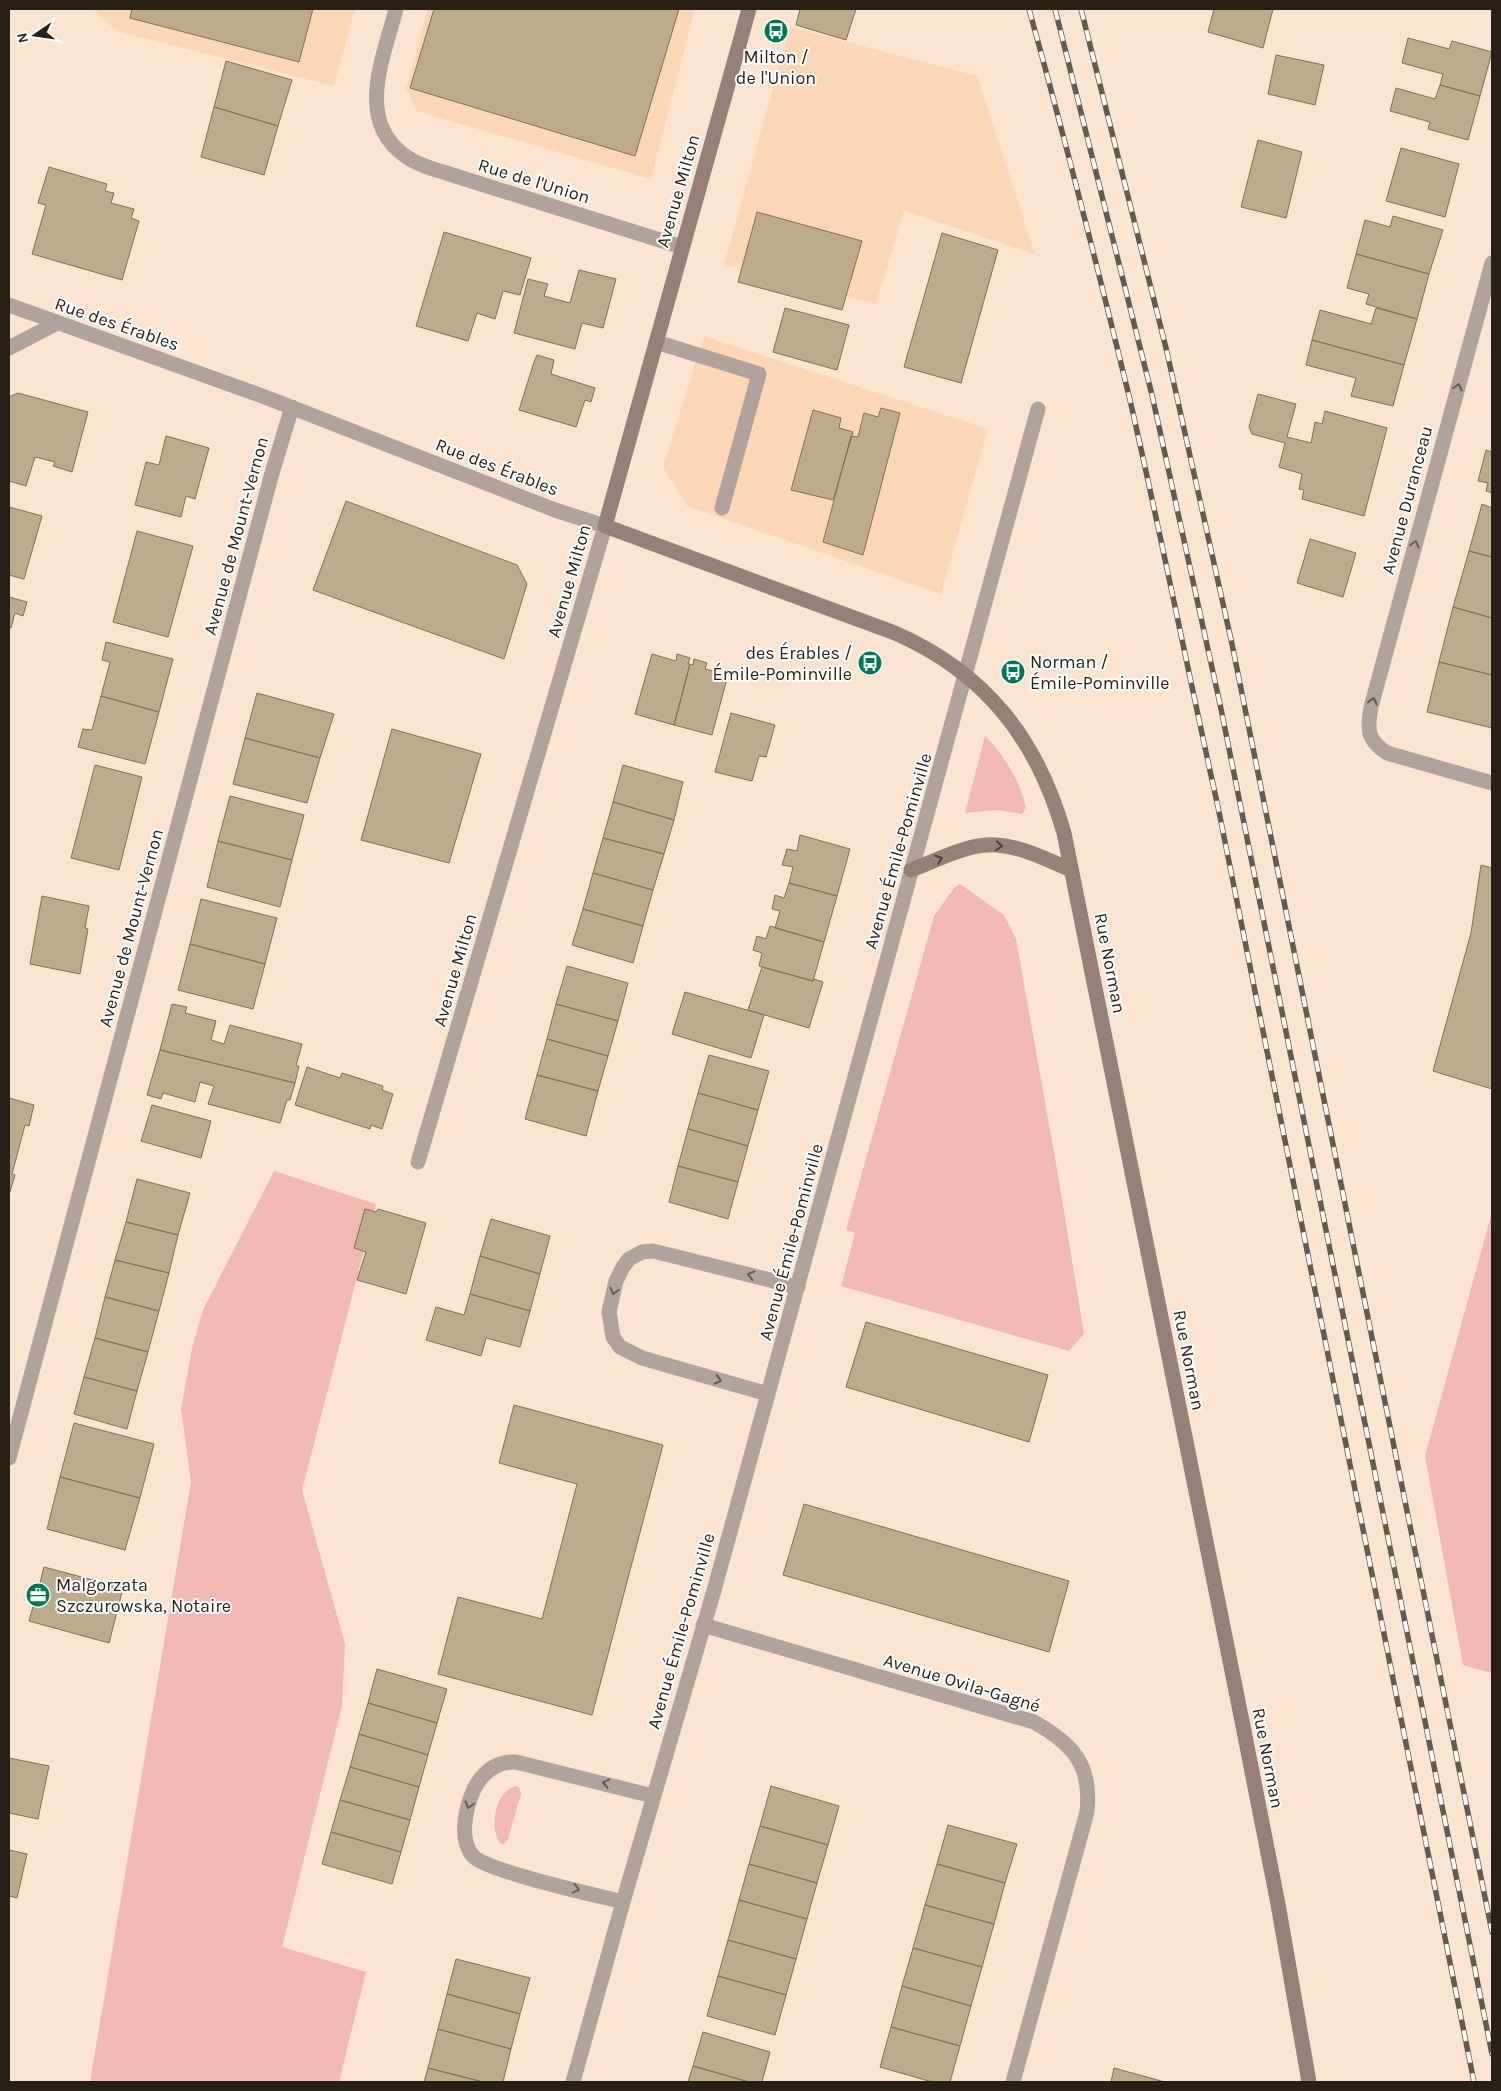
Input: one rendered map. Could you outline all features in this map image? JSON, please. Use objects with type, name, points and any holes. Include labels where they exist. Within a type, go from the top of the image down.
[{"type":"street","name":"Rue de l'Union","points":[[396,9],[376,94],[378,118],[384,135],[405,156],[422,165],[682,247]]},
{"type":"street","name":"Avenue Milton","points":[[418,1162],[605,526],[750,9]]},
{"type":"street","name":"Avenue Duranceau","points":[[1492,263],[1371,708],[1368,729],[1371,739],[1377,747],[1387,753],[1492,783]]},
{"type":"street","name":"Rue des Érables","points":[[9,306],[292,407],[555,510],[605,526],[895,633],[935,654],[964,676]]},
{"type":"street","points":[[9,348],[57,323]]},
{"type":"street","points":[[656,342],[759,374],[722,508]]},
{"type":"street","name":"Avenue de Mount-Vernon","points":[[9,1458],[272,473],[292,407]]},
{"type":"street","name":"Avenue Émile-Pominville","points":[[573,2082],[622,1902],[703,1625],[798,1287],[1038,409]]},
{"type":"street","name":"Rue Norman","points":[[964,676],[992,699],[1015,726],[1047,783],[1056,807],[1071,870],[1244,1732],[1278,1904],[1309,2082]]},
{"type":"street","points":[[911,870],[966,849],[996,845],[1031,853],[1071,870]]},
{"type":"street","points":[[768,1394],[642,1358],[620,1346],[614,1337],[609,1312],[616,1281],[629,1259],[642,1252],[653,1251],[798,1287]]},
{"type":"street","name":"Avenue Ovila-Gagné","points":[[703,1625],[1034,1722],[1066,1742],[1075,1753],[1084,1768],[1088,1782],[1088,1812],[1012,2082]]},
{"type":"street","points":[[622,1902],[500,1869],[479,1861],[468,1848],[465,1836],[465,1820],[469,1805],[474,1790],[482,1777],[493,1767],[504,1761],[516,1762],[653,1796]]},
{"type":"shaded area","points":[[93,9],[355,9],[334,86],[117,31]]},
{"type":"shaded area","points":[[428,9],[695,9],[651,179],[416,111],[406,88]]},
{"type":"shaded area","points":[[790,27],[977,76],[1035,254],[904,211],[876,304],[724,265]]},
{"type":"shaded area","points":[[704,336],[988,429],[941,594],[687,506],[663,467]]},
{"type":"shaded area","points":[[985,736],[1005,760],[1016,779],[1026,808],[1022,814],[997,810],[965,813]]},
{"type":"shaded area","points":[[960,884],[1004,915],[1016,939],[1084,1334],[1069,1351],[841,1286],[855,1233],[846,1230],[934,916],[954,888]]},
{"type":"shaded area","points":[[274,1171],[376,1204],[302,1490],[345,1644],[342,1706],[282,1947],[366,1972],[339,2082],[90,2082],[191,1482],[181,1409],[192,1348],[203,1310]]},
{"type":"shaded area","points":[[1492,1212],[1492,1673],[1463,1665],[1425,1456]]},
{"type":"shaded area","points":[[516,1786],[520,1789],[521,1794],[508,1839],[504,1844],[500,1843],[495,1828],[496,1810],[503,1795],[509,1789]]},
{"type":"building","points":[[132,9],[313,9],[299,62],[130,18]]},
{"type":"building","points":[[434,9],[679,9],[635,156],[410,88]]},
{"type":"building","points":[[800,9],[856,9],[846,40],[796,25]]},
{"type":"building","points":[[1214,9],[1273,9],[1263,48],[1208,32]]},
{"type":"building","points":[[1408,38],[1449,49],[1452,41],[1492,52],[1480,96],[1440,85],[1443,74],[1402,63]]},
{"type":"building","points":[[1276,55],[1324,65],[1315,105],[1268,94]]},
{"type":"building","points":[[226,61],[292,80],[278,126],[214,107]]},
{"type":"building","points":[[1440,85],[1480,96],[1468,140],[1428,129],[1430,122],[1390,111],[1396,88],[1435,99]]},
{"type":"building","points":[[214,107],[278,126],[264,175],[201,157]]},
{"type":"building","points":[[1258,140],[1302,152],[1286,218],[1241,207]]},
{"type":"building","points":[[1401,148],[1459,164],[1445,217],[1386,201]]},
{"type":"building","points":[[49,167],[107,184],[105,191],[114,193],[111,203],[134,209],[131,218],[139,221],[122,280],[32,254],[46,205],[38,203]]},
{"type":"building","points":[[757,212],[862,241],[842,310],[738,282]]},
{"type":"building","points":[[1393,216],[1443,230],[1429,274],[1356,254],[1365,220],[1390,227]]},
{"type":"building","points":[[444,232],[531,258],[520,295],[503,291],[495,319],[477,313],[468,341],[416,326]]},
{"type":"building","points":[[942,233],[998,250],[961,383],[904,367]]},
{"type":"building","points":[[1356,254],[1429,274],[1417,319],[1366,304],[1369,294],[1347,288]]},
{"type":"building","points":[[579,270],[616,279],[603,328],[582,323],[575,349],[514,333],[528,279],[548,284],[544,296],[570,303]]},
{"type":"building","points":[[785,308],[849,325],[837,370],[773,352]]},
{"type":"building","points":[[1376,308],[1417,319],[1404,365],[1312,340],[1320,310],[1371,324]]},
{"type":"building","points":[[1312,340],[1404,365],[1393,406],[1351,396],[1356,378],[1306,365]]},
{"type":"building","points":[[537,355],[554,360],[551,374],[595,388],[591,402],[585,400],[576,427],[519,410]]},
{"type":"building","points":[[18,393],[88,412],[72,472],[53,466],[55,462],[35,457],[26,486],[9,481],[9,397]]},
{"type":"building","points":[[1258,394],[1296,404],[1287,437],[1311,443],[1315,422],[1322,424],[1325,411],[1387,428],[1364,516],[1302,499],[1304,490],[1299,489],[1302,474],[1279,467],[1285,443],[1252,434],[1249,427]]},
{"type":"building","points":[[881,408],[900,413],[863,555],[823,542],[851,436],[858,437],[864,413],[878,417]]},
{"type":"building","points":[[813,410],[841,418],[839,428],[853,432],[833,500],[791,490]]},
{"type":"building","points":[[166,436],[209,448],[195,499],[186,496],[181,517],[135,505],[146,462],[159,465]]},
{"type":"building","points":[[1486,450],[1492,452],[1492,493],[1486,491],[1488,483],[1478,481]]},
{"type":"building","points":[[346,501],[517,565],[527,584],[504,659],[313,590]]},
{"type":"building","points":[[1482,504],[1492,508],[1492,557],[1469,551]]},
{"type":"building","points":[[9,507],[42,516],[24,579],[9,575]]},
{"type":"building","points":[[137,531],[193,546],[168,637],[113,622]]},
{"type":"building","points":[[1310,539],[1356,553],[1343,597],[1297,583]]},
{"type":"building","points":[[1469,551],[1492,557],[1492,618],[1453,607]]},
{"type":"building","points":[[9,597],[27,602],[23,616],[15,613],[11,628],[9,627]]},
{"type":"building","points":[[1453,607],[1492,618],[1492,675],[1439,662]]},
{"type":"building","points":[[106,642],[173,659],[159,712],[101,696],[110,662],[102,660]]},
{"type":"building","points":[[652,654],[676,661],[677,654],[690,658],[674,725],[635,714]]},
{"type":"building","points":[[694,659],[707,663],[705,669],[728,675],[712,735],[674,725],[690,664],[693,665]]},
{"type":"building","points":[[1439,662],[1492,675],[1492,728],[1427,712]]},
{"type":"building","points":[[257,693],[334,714],[320,758],[245,738]]},
{"type":"building","points":[[101,696],[159,712],[145,764],[78,747],[83,729],[92,730]]},
{"type":"building","points":[[731,713],[775,725],[766,757],[759,756],[752,781],[715,772]]},
{"type":"building","points":[[392,729],[481,754],[449,863],[361,840]]},
{"type":"building","points":[[245,738],[320,758],[307,803],[233,784]]},
{"type":"building","points":[[95,765],[142,777],[119,870],[71,858]]},
{"type":"building","points":[[623,765],[683,782],[674,820],[613,802]]},
{"type":"building","points":[[230,796],[304,815],[292,860],[218,841]]},
{"type":"building","points":[[613,802],[674,820],[664,854],[603,838]]},
{"type":"building","points":[[800,835],[850,849],[837,896],[789,883],[793,867],[782,865],[787,849],[797,851]]},
{"type":"building","points":[[603,838],[664,854],[653,890],[593,873]]},
{"type":"building","points":[[218,841],[292,860],[280,907],[207,887]]},
{"type":"building","points":[[1481,865],[1492,868],[1492,1089],[1433,1071],[1471,933]]},
{"type":"building","points":[[593,873],[653,890],[643,926],[583,909]]},
{"type":"building","points":[[789,883],[837,896],[824,942],[775,928],[780,911],[772,909],[775,895],[784,898]]},
{"type":"building","points":[[42,896],[89,906],[85,928],[88,929],[80,974],[30,964]]},
{"type":"building","points":[[201,899],[277,918],[265,964],[190,944]]},
{"type":"building","points":[[583,909],[643,926],[633,963],[572,945]]},
{"type":"building","points":[[770,926],[824,942],[813,981],[759,966],[762,953],[753,950],[757,936],[766,939]]},
{"type":"building","points":[[190,944],[265,964],[253,1009],[178,990]]},
{"type":"building","points":[[567,966],[628,983],[618,1021],[556,1004]]},
{"type":"building","points":[[762,967],[823,982],[809,1028],[748,1010]]},
{"type":"building","points":[[685,992],[764,1015],[751,1058],[672,1034]]},
{"type":"building","points":[[172,1004],[187,1007],[185,1013],[216,1021],[211,1040],[224,1044],[230,1025],[302,1044],[296,1066],[299,1066],[295,1083],[160,1050]]},
{"type":"building","points":[[556,1004],[618,1021],[608,1056],[547,1039]]},
{"type":"building","points":[[547,1039],[608,1056],[598,1091],[537,1075]]},
{"type":"building","points":[[160,1050],[295,1083],[290,1100],[287,1100],[280,1123],[208,1104],[214,1086],[200,1082],[195,1102],[163,1093],[161,1099],[147,1095]]},
{"type":"building","points":[[709,1055],[769,1071],[758,1110],[698,1093]]},
{"type":"building","points":[[307,1067],[340,1078],[342,1073],[383,1086],[382,1090],[393,1094],[382,1129],[371,1125],[370,1129],[295,1105]]},
{"type":"building","points":[[537,1075],[598,1091],[586,1136],[525,1119]]},
{"type":"building","points":[[698,1093],[758,1110],[748,1146],[688,1129]]},
{"type":"building","points":[[9,1098],[34,1105],[29,1126],[25,1125],[12,1174],[15,1175],[9,1195]]},
{"type":"building","points":[[152,1105],[211,1121],[201,1158],[141,1141]]},
{"type":"building","points":[[688,1129],[748,1146],[738,1182],[678,1166]]},
{"type":"building","points":[[678,1166],[738,1182],[728,1219],[669,1202]]},
{"type":"building","points":[[137,1179],[190,1193],[178,1235],[126,1222]]},
{"type":"building","points":[[365,1209],[376,1212],[378,1209],[426,1223],[406,1294],[357,1280],[366,1252],[354,1248]]},
{"type":"building","points":[[491,1219],[550,1236],[540,1274],[480,1256]]},
{"type":"building","points":[[126,1222],[178,1235],[169,1273],[115,1260]]},
{"type":"building","points":[[480,1256],[540,1274],[530,1311],[470,1294]]},
{"type":"building","points":[[115,1260],[169,1273],[159,1311],[105,1297]]},
{"type":"building","points":[[470,1294],[530,1311],[520,1347],[486,1338],[481,1356],[426,1340],[436,1307],[464,1315]]},
{"type":"building","points":[[105,1297],[159,1311],[148,1352],[95,1338]]},
{"type":"building","points":[[866,1322],[1048,1375],[1029,1442],[846,1387]]},
{"type":"building","points":[[95,1338],[148,1352],[137,1391],[84,1377]]},
{"type":"building","points":[[84,1377],[137,1391],[127,1429],[74,1414]]},
{"type":"building","points":[[514,1405],[663,1445],[592,1715],[438,1674],[458,1597],[542,1619],[577,1484],[499,1463]]},
{"type":"building","points":[[74,1423],[154,1444],[140,1498],[60,1477]]},
{"type":"building","points":[[60,1477],[140,1498],[125,1550],[47,1529]]},
{"type":"building","points":[[804,1504],[1069,1581],[1049,1652],[783,1575]]},
{"type":"building","points":[[44,1567],[123,1588],[109,1643],[29,1621],[34,1603],[28,1601],[32,1585],[39,1587]]},
{"type":"building","points":[[377,1669],[447,1689],[437,1723],[368,1703]]},
{"type":"building","points":[[368,1703],[437,1723],[428,1755],[359,1734]]},
{"type":"building","points":[[359,1734],[428,1755],[419,1787],[350,1767]]},
{"type":"building","points":[[9,1758],[49,1766],[38,1819],[9,1813]]},
{"type":"building","points":[[350,1767],[419,1787],[410,1820],[340,1800]]},
{"type":"building","points":[[771,1786],[839,1806],[828,1845],[760,1826]]},
{"type":"building","points":[[340,1800],[410,1820],[401,1852],[331,1832]]},
{"type":"building","points":[[948,1825],[1017,1844],[1005,1883],[937,1864]]},
{"type":"building","points":[[760,1826],[828,1845],[817,1883],[749,1864]]},
{"type":"building","points":[[331,1832],[401,1852],[392,1884],[322,1864]]},
{"type":"building","points":[[9,1850],[27,1854],[17,1898],[9,1896]]},
{"type":"building","points":[[749,1864],[817,1883],[807,1919],[739,1900]]},
{"type":"building","points":[[937,1864],[1005,1883],[994,1924],[925,1905]]},
{"type":"building","points":[[739,1900],[807,1919],[796,1959],[728,1940]]},
{"type":"building","points":[[925,1905],[994,1924],[982,1967],[913,1948]]},
{"type":"building","points":[[728,1940],[796,1959],[786,1995],[718,1976]]},
{"type":"building","points":[[913,1948],[982,1967],[971,2006],[902,1986]]},
{"type":"building","points":[[456,1959],[530,1978],[520,2014],[447,1994]]},
{"type":"building","points":[[718,1976],[786,1995],[775,2035],[707,2016]]},
{"type":"building","points":[[902,1986],[971,2006],[960,2046],[891,2027]]},
{"type":"building","points":[[447,1994],[520,2014],[511,2049],[438,2029]]},
{"type":"building","points":[[891,2027],[960,2046],[950,2082],[932,2082],[880,2067]]},
{"type":"building","points":[[438,2029],[511,2049],[503,2082],[483,2082],[428,2068]]},
{"type":"building","points":[[703,2032],[770,2052],[762,2082],[749,2082],[693,2066]]},
{"type":"building","points":[[693,2066],[749,2082],[688,2082]]},
{"type":"building","points":[[428,2068],[483,2082],[424,2082]]},
{"type":"building","points":[[1114,2068],[1165,2082],[1111,2082]]},
{"type":"railway","points":[[1029,9],[1118,351],[1164,553],[1218,807],[1474,2082]]},
{"type":"railway","points":[[1055,9],[1152,395],[1220,704],[1492,2054]]},
{"type":"railway","points":[[1081,9],[1166,348],[1232,644],[1492,1932]]},
{"type":"place","name":"Milton / de l'Union","points":[[776,31]]},
{"type":"place","name":"des Érables / Émile-Pominville","points":[[870,663]]},
{"type":"place","name":"Norman / Émile-Pominville","points":[[1013,672]]},
{"type":"place","name":"Malgorzata Szczurowska, Notaire","points":[[38,1595]]}]
